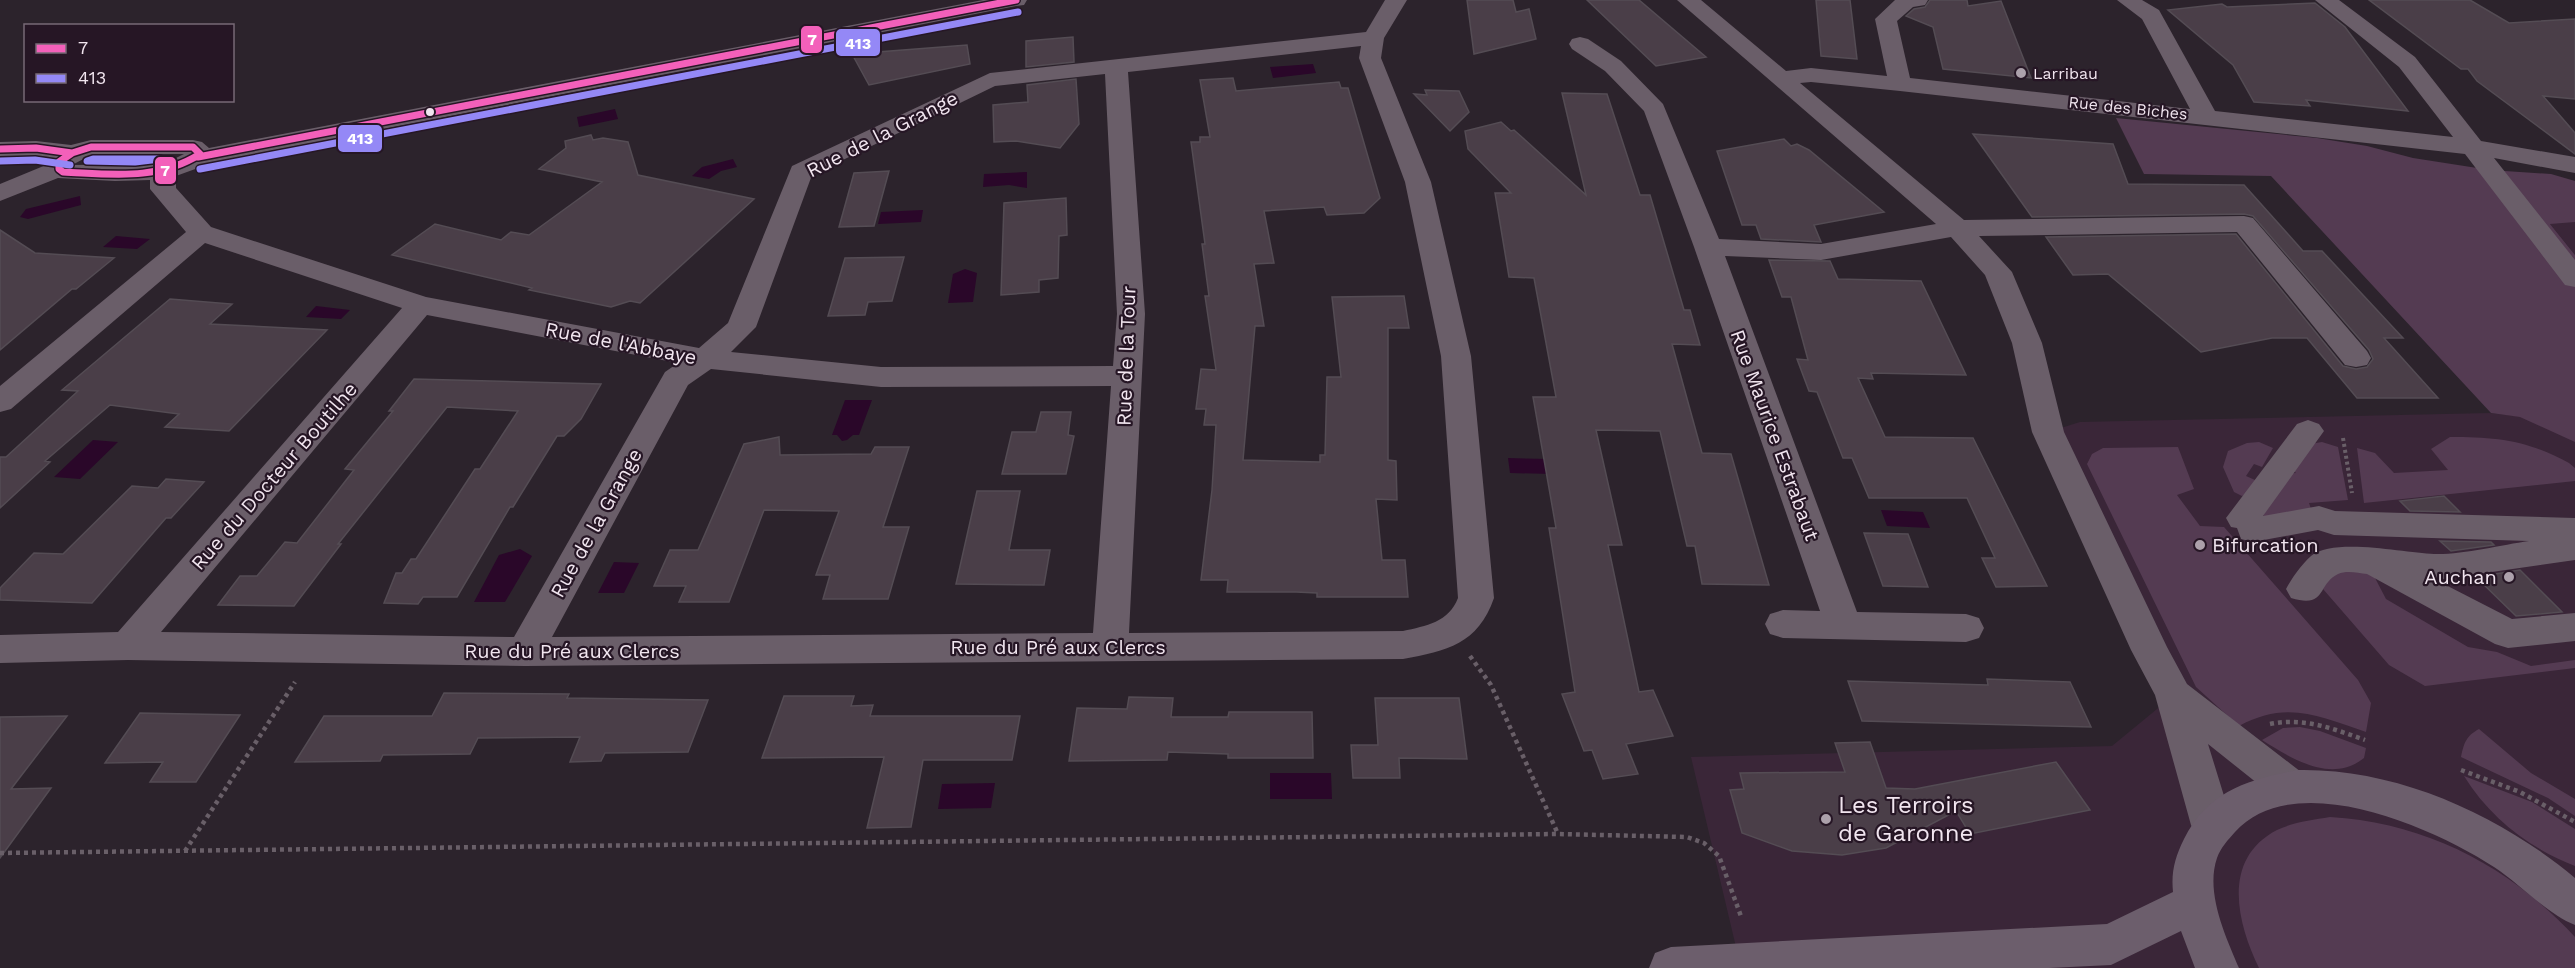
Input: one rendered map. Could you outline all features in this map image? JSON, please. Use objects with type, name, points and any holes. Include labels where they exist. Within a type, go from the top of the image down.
[{"type":"main road","points":[[2217,968],[2194,903],[2195,860],[2212,825],[2246,800],[2291,787],[2331,787],[2376,794],[2428,811],[2482,836],[2568,893]]},
{"type":"main road","points":[[1671,968],[2111,944],[2194,903]]},
{"type":"street","points":[[65,161],[63,172],[163,173],[182,168],[198,157],[1016,0]]},
{"type":"street","points":[[1396,0],[1373,38],[1370,58],[1418,182],[1456,356],[1476,598],[1469,617],[1452,632]]},
{"type":"street","points":[[1688,0],[1957,228],[1998,272],[2028,343],[2048,432],[2150,650],[2174,695],[2212,825]]},
{"type":"street","points":[[1900,84],[1886,20],[1906,2],[1917,0]]},
{"type":"street","points":[[2128,0],[2151,15],[2206,117]]},
{"type":"street","points":[[2326,0],[2407,62],[2575,279]]},
{"type":"street","name":"Rue de la Grange","points":[[525,652],[676,379],[705,359],[741,327],[801,171],[990,80],[1373,38]]},
{"type":"street","name":"Rue Maurice Estrabaut","points":[[1580,44],[1613,66],[1655,109],[1708,247],[1843,624]]},
{"type":"street","name":"Rue de la Tour","points":[[1110,646],[1131,314],[1116,66]]},
{"type":"street","name":"Rue des Biches","points":[[1782,79],[1811,75],[2206,117],[2473,147],[2575,165]]},
{"type":"street","name":"Rue des Biches","points":[[2473,147],[2507,146],[2563,153],[2575,157]]},
{"type":"street","points":[[0,193],[91,147],[193,147],[199,151],[198,157]]},
{"type":"street","points":[[0,148],[36,148],[65,161]]},
{"type":"street","points":[[0,402],[201,233],[163,189],[163,173]]},
{"type":"street","points":[[1708,247],[1821,252],[1957,228],[2244,224],[2356,358]]},
{"type":"street","name":"Rue de l'Abbaye","points":[[201,233],[420,305],[705,359],[881,376],[1128,376]]},
{"type":"street","name":"Rue du Docteur Boutilhe","points":[[128,646],[420,305]]},
{"type":"street","points":[[2308,431],[2248,524],[2319,518],[2334,523],[2575,530]]},
{"type":"street","points":[[2304,589],[2325,564],[2348,559],[2436,567],[2575,547]]},
{"type":"street","points":[[2368,560],[2508,634],[2575,627]]},
{"type":"street","points":[[1783,624],[1966,628]]},
{"type":"street","name":"Rue du Pré aux Clercs","points":[[0,649],[128,646],[525,652],[1403,645],[1431,640],[1452,632]]},
{"type":"street","points":[[2174,695],[2291,787]]},
{"type":"path","points":[[2341,430],[2354,503]]},
{"type":"path","points":[[1452,632],[1491,685],[1558,834]]},
{"type":"path","points":[[185,851],[317,649]]},
{"type":"path","points":[[2462,770],[2489,778],[2546,803],[2575,822]]},
{"type":"path","points":[[0,853],[1558,834],[1687,837],[1704,843],[1719,856],[1742,919]]},
{"type":"shaded area","points":[[1313,64],[1316,73],[1273,78],[1270,67]]},
{"type":"shaded area","points":[[615,109],[618,119],[579,127],[577,117]]},
{"type":"shaded area","points":[[2116,118],[2317,138],[2367,146],[2413,158],[2490,170],[2551,174],[2575,181],[2575,222],[2550,224],[2575,255],[2575,442],[2520,417],[2491,413],[2271,176],[2144,174]]},
{"type":"shaded area","points":[[733,159],[737,167],[721,171],[709,179],[692,176],[702,167]]},
{"type":"shaded area","points":[[1027,172],[1027,188],[1009,185],[983,187],[984,174]]},
{"type":"shaded area","points":[[80,196],[81,205],[28,219],[20,217],[26,209]]},
{"type":"shaded area","points":[[2575,203],[2575,255],[2550,224]]},
{"type":"shaded area","points":[[923,210],[921,222],[878,224],[881,212]]},
{"type":"shaded area","points":[[116,236],[150,239],[137,249],[103,247]]},
{"type":"shaded area","points":[[965,269],[977,273],[973,302],[948,303],[953,274]]},
{"type":"shaded area","points":[[316,306],[350,310],[341,319],[306,317]]},
{"type":"shaded area","points":[[845,400],[872,400],[859,435],[853,435],[842,441],[837,435],[832,435]]},
{"type":"shaded area","points":[[2490,413],[2575,423],[2575,968],[1671,968],[1740,964],[1691,757],[2112,746],[2174,695],[2048,432],[2080,422]]},
{"type":"shaded area","points":[[2450,437],[2497,439],[2539,449],[2575,468],[2575,481],[2364,503],[2357,448],[2375,453],[2394,473],[2448,470],[2431,449]]},
{"type":"shaded area","points":[[93,440],[118,442],[80,479],[54,477]]},
{"type":"shaded area","points":[[2259,442],[2273,448],[2262,467],[2254,464],[2246,476],[2255,480],[2248,494],[2242,496],[2234,492],[2223,467],[2228,451],[2247,443]]},
{"type":"shaded area","points":[[2322,442],[2338,447],[2348,500],[2309,503],[2311,509],[2262,518],[2284,474],[2296,473],[2288,465],[2310,444]]},
{"type":"shaded area","points":[[2178,447],[2194,489],[2177,495],[2200,526],[2224,527],[2358,680],[2371,703],[2366,732],[2318,716],[2288,712],[2256,718],[2239,726],[2196,687],[2087,464],[2092,454],[2103,448]]},
{"type":"shaded area","points":[[1508,458],[1549,459],[1551,474],[1510,473]]},
{"type":"shaded area","points":[[1881,510],[1923,512],[1930,528],[1887,526]]},
{"type":"shaded area","points":[[520,549],[532,556],[505,602],[474,602],[499,555]]},
{"type":"shaded area","points":[[614,562],[639,563],[624,593],[598,593]]},
{"type":"shaded area","points":[[2357,570],[2374,576],[2386,599],[2468,647],[2497,652],[2531,666],[2575,660],[2575,668],[2425,686],[2389,665],[2323,589],[2331,572]]},
{"type":"shaded area","points":[[2300,727],[2320,731],[2366,748],[2364,758],[2339,769],[2326,769],[2299,761],[2262,740],[2283,728]]},
{"type":"shaded area","points":[[2479,729],[2531,773],[2575,799],[2575,816],[2548,798],[2461,757],[2466,740]]},
{"type":"shaded area","points":[[1270,773],[1331,773],[1332,799],[1270,799]]},
{"type":"shaded area","points":[[2464,776],[2532,802],[2575,829],[2575,866],[2542,850],[2512,830],[2486,805]]},
{"type":"shaded area","points":[[995,783],[991,808],[938,809],[942,784]]},
{"type":"shaded area","points":[[2330,817],[2400,828],[2433,839],[2494,869],[2523,889],[2575,937],[2575,968],[2259,968],[2240,912],[2241,875],[2247,857],[2259,842],[2283,827]]},
{"type":"building","points":[[1467,0],[1513,0],[1516,12],[1529,9],[1536,39],[1474,54]]},
{"type":"building","points":[[1587,0],[1639,0],[1706,57],[1656,66]]},
{"type":"building","points":[[1816,0],[1850,0],[1857,59],[1821,56]]},
{"type":"building","points":[[1930,0],[1967,0],[1968,6],[2001,1],[2031,78],[1943,69],[1933,27],[1906,16],[1914,9],[1925,7]]},
{"type":"building","points":[[2369,0],[2470,0],[2509,23],[2575,19],[2575,99],[2543,96],[2575,133],[2575,154],[2477,81],[2468,69],[2461,69]]},
{"type":"building","points":[[2315,3],[2345,27],[2408,111],[2306,100],[2310,106],[2254,102],[2233,65],[2168,10],[2222,4],[2227,7]]},
{"type":"building","points":[[1073,37],[1074,62],[1026,67],[1026,41]]},
{"type":"building","points":[[967,45],[970,64],[869,85],[852,54]]},
{"type":"building","points":[[1233,78],[1236,91],[1339,82],[1341,88],[1348,88],[1380,198],[1364,213],[1327,215],[1324,207],[1264,211],[1274,263],[1254,264],[1264,326],[1255,326],[1243,460],[1320,462],[1320,455],[1325,455],[1327,377],[1341,377],[1332,297],[1404,296],[1409,328],[1388,328],[1388,460],[1396,461],[1397,500],[1376,499],[1382,560],[1405,560],[1408,597],[1317,597],[1317,593],[1227,592],[1228,580],[1201,580],[1212,490],[1216,425],[1204,425],[1206,409],[1196,409],[1201,369],[1216,370],[1205,296],[1209,296],[1202,244],[1205,244],[1191,142],[1200,142],[1200,137],[1210,137],[1200,80]]},
{"type":"building","points":[[1076,79],[1079,124],[1060,148],[1016,141],[994,142],[993,105],[1028,102],[1027,85]]},
{"type":"building","points":[[1425,90],[1459,91],[1469,112],[1450,131],[1414,94],[1427,95]]},
{"type":"building","points":[[1562,93],[1607,94],[1640,195],[1650,195],[1684,310],[1690,310],[1700,345],[1672,344],[1702,453],[1731,454],[1769,585],[1702,584],[1695,546],[1687,546],[1660,431],[1596,430],[1622,545],[1608,545],[1639,692],[1653,690],[1673,736],[1626,744],[1638,774],[1603,779],[1592,750],[1584,751],[1562,694],[1575,692],[1549,528],[1556,528],[1533,397],[1556,397],[1534,278],[1509,277],[1495,193],[1511,193],[1468,149],[1465,131],[1501,122],[1511,131],[1514,130],[1586,195]]},
{"type":"building","points":[[1973,134],[2113,144],[2128,184],[2244,185],[2303,251],[2322,251],[2403,338],[2384,338],[2438,398],[2357,398],[2307,338],[2272,338],[2201,352],[2108,274],[2073,275],[2046,237],[2236,234],[2343,366],[2356,369],[2367,367],[2373,359],[2369,350],[2253,216],[2244,214],[2032,217]]},
{"type":"building","points":[[591,135],[593,140],[603,138],[628,142],[638,175],[754,199],[640,303],[630,301],[611,307],[529,290],[532,288],[392,255],[435,224],[501,240],[511,232],[529,235],[602,182],[539,169],[566,148],[565,141]]},
{"type":"building","points":[[1784,139],[1791,146],[1797,144],[1809,150],[1884,212],[1814,225],[1821,242],[1761,239],[1756,225],[1742,225],[1717,151]]},
{"type":"building","points":[[889,171],[874,226],[839,227],[854,173]]},
{"type":"building","points":[[1066,198],[1067,235],[1059,236],[1058,278],[1039,280],[1039,292],[1001,295],[1004,203]]},
{"type":"building","points":[[0,230],[35,253],[114,258],[76,289],[72,289],[0,350]]},
{"type":"building","points":[[904,257],[892,301],[868,302],[865,315],[828,316],[845,258]]},
{"type":"building","points":[[1769,260],[1830,261],[1838,279],[1921,281],[1966,375],[1871,373],[1873,379],[1858,378],[1885,437],[1973,438],[2047,586],[1996,587],[1982,558],[1995,558],[1967,498],[1869,498],[1852,458],[1843,458],[1817,392],[1809,391],[1797,359],[1808,360],[1791,297],[1782,297]]},
{"type":"building","points":[[170,299],[232,304],[210,324],[327,330],[229,431],[165,427],[179,414],[110,405],[45,461],[50,462],[0,508],[0,457],[6,457],[78,391],[62,390]]},
{"type":"building","points":[[414,379],[601,384],[581,419],[564,436],[557,436],[513,507],[510,507],[457,597],[423,597],[418,604],[384,603],[396,573],[402,573],[411,559],[416,559],[475,469],[480,469],[518,411],[447,407],[338,544],[341,544],[294,606],[218,605],[240,576],[257,576],[285,542],[297,543],[354,470],[345,469],[393,411],[389,411]]},
{"type":"building","points":[[1041,412],[1071,412],[1068,435],[1074,436],[1066,474],[1002,474],[1012,432],[1036,432]]},
{"type":"building","points":[[779,437],[780,455],[871,454],[875,447],[909,447],[883,527],[909,527],[888,599],[823,599],[830,575],[816,575],[839,511],[764,510],[729,602],[679,602],[686,586],[654,586],[670,550],[698,550],[744,444]]},
{"type":"building","points":[[166,479],[204,482],[171,518],[166,518],[92,603],[0,600],[0,588],[34,553],[63,554],[132,486],[158,488]]},
{"type":"building","points":[[977,491],[1020,491],[1009,550],[1050,550],[1044,585],[956,584]]},
{"type":"building","points":[[2444,496],[2460,512],[2410,511],[2400,501]]},
{"type":"building","points":[[1864,533],[1908,534],[1928,587],[1883,586]]},
{"type":"building","points":[[2440,541],[2491,542],[2494,545],[2451,551]]},
{"type":"building","points":[[2520,570],[2562,612],[2516,616],[2476,577]]},
{"type":"building","points":[[1987,679],[2070,682],[2091,727],[1862,721],[1848,681],[1988,685]]},
{"type":"building","points":[[444,693],[569,694],[567,698],[708,700],[688,752],[605,753],[601,761],[570,762],[580,737],[478,738],[470,754],[383,755],[380,761],[295,762],[324,716],[432,716]]},
{"type":"building","points":[[784,696],[854,696],[851,706],[873,705],[870,716],[1020,716],[1012,760],[923,760],[911,827],[867,828],[884,757],[762,758]]},
{"type":"building","points":[[1129,697],[1173,698],[1171,717],[1228,717],[1229,712],[1312,712],[1313,758],[1228,758],[1228,754],[1168,752],[1167,760],[1069,761],[1077,708],[1127,709]]},
{"type":"building","points":[[1375,698],[1459,698],[1467,759],[1399,758],[1400,778],[1353,778],[1351,745],[1378,745]]},
{"type":"building","points":[[140,713],[240,715],[196,782],[150,782],[163,762],[105,763]]},
{"type":"building","points":[[67,716],[11,789],[51,788],[0,858],[0,717]]},
{"type":"building","points":[[1870,742],[1886,788],[1915,789],[2056,762],[2090,810],[1970,834],[1956,811],[1886,848],[1842,855],[1792,851],[1742,833],[1730,790],[1744,789],[1740,773],[1845,772],[1835,743]]},
{"type":"transit line","name":"7","points":[[198,157],[1016,0]]},
{"type":"transit line","name":"413","points":[[200,169],[1018,12]]},
{"type":"transit line","name":"7","points":[[91,147],[193,147],[200,154],[169,170],[134,175],[63,172],[59,169],[59,162],[72,153],[91,147]]},
{"type":"transit line","name":"7","points":[[0,149],[36,148],[72,153]]},
{"type":"transit line","name":"413","points":[[93,159],[160,159],[135,162],[87,161],[93,159]]},
{"type":"transit line","name":"413","points":[[0,161],[35,160],[70,165]]},
{"type":"place","name":"Larribau","points":[[2021,73]]},
{"type":"place","name":"Bifurcation","points":[[2200,545]]},
{"type":"place","name":"Auchan","points":[[2509,577]]},
{"type":"place","name":"Les Terroirs de Garonne","points":[[1826,819]]}]
